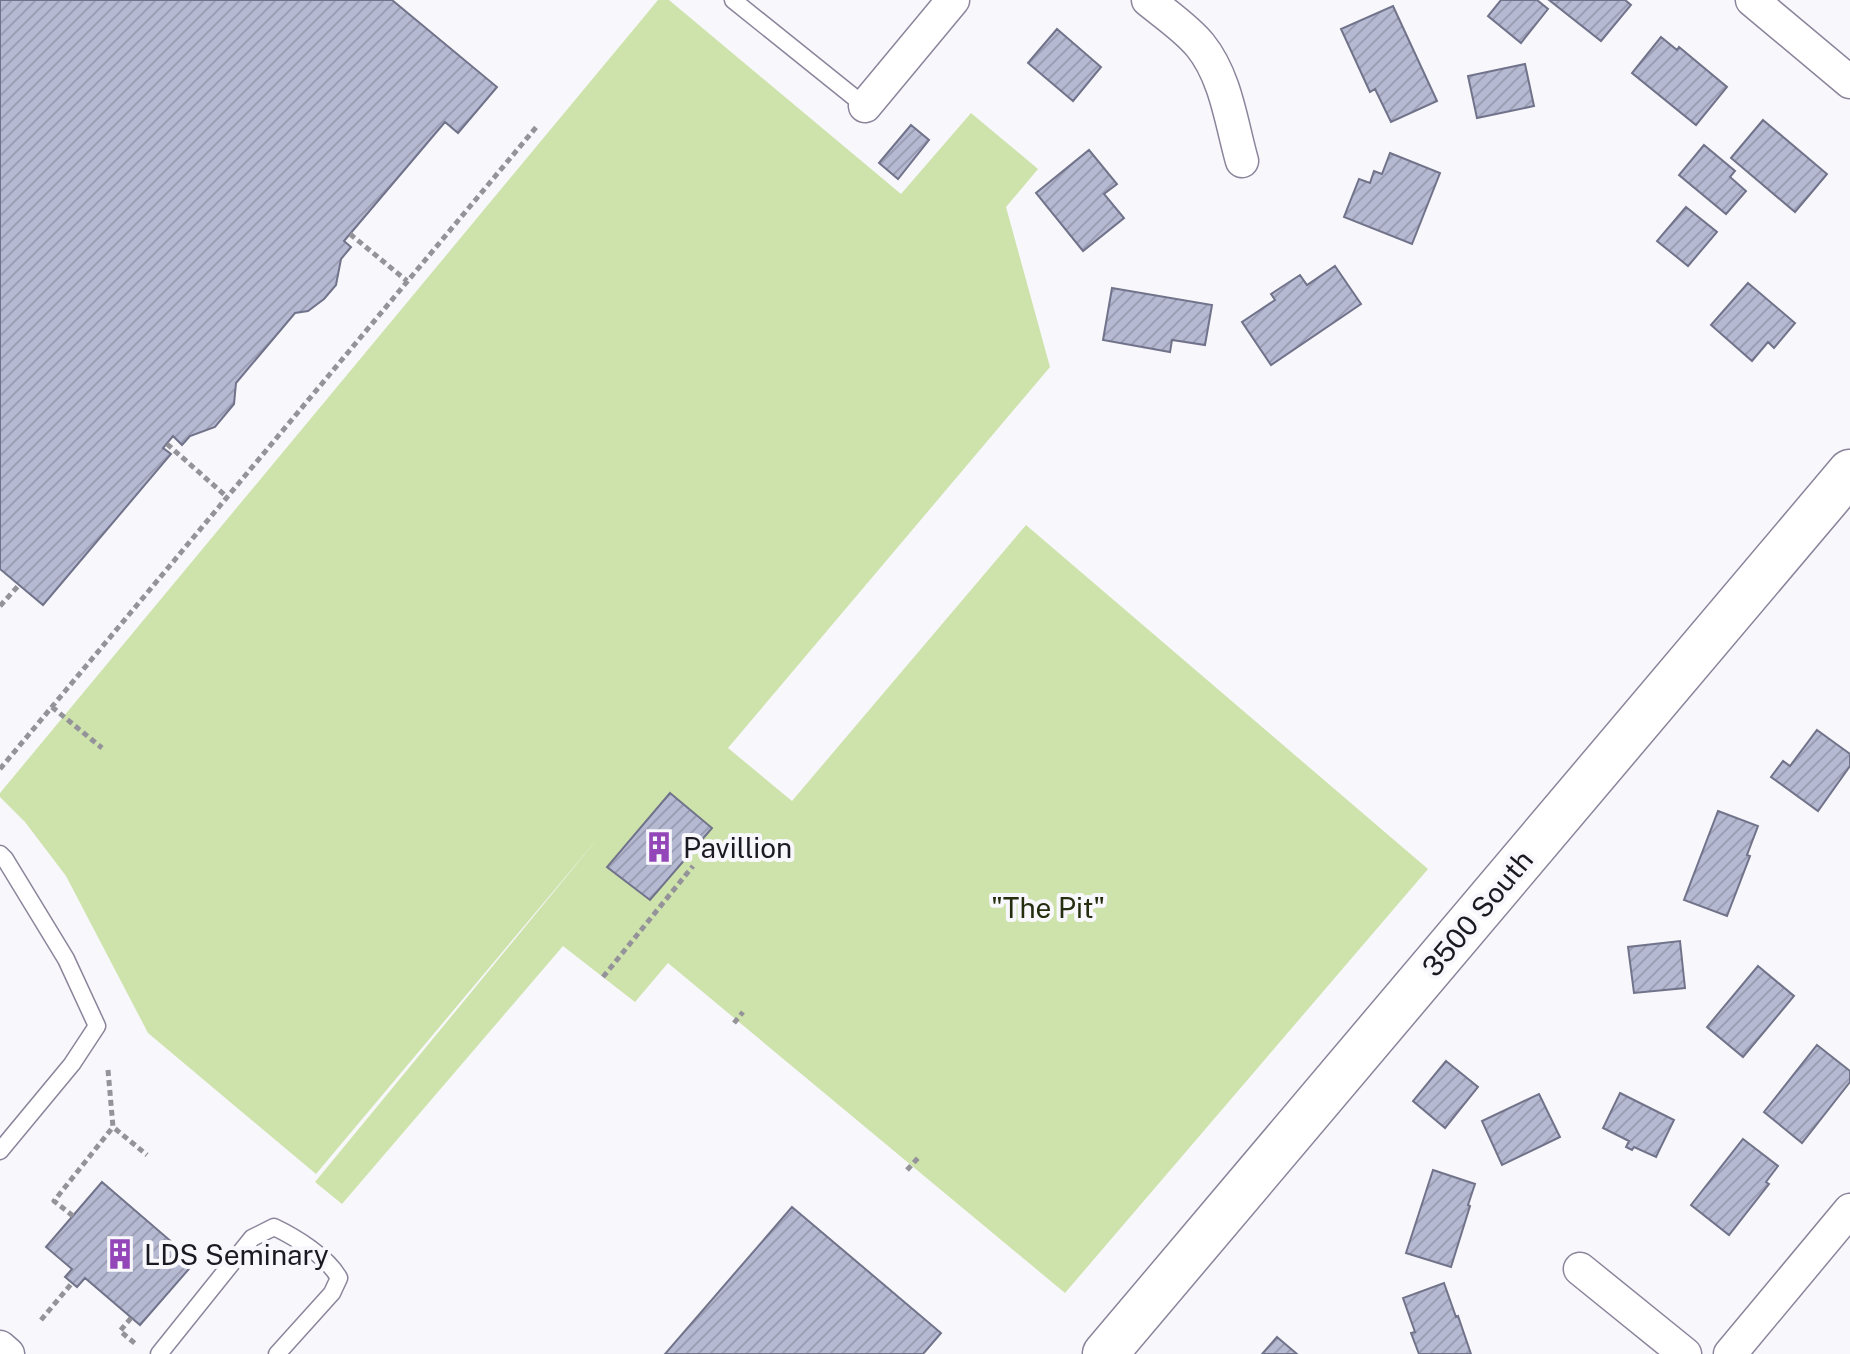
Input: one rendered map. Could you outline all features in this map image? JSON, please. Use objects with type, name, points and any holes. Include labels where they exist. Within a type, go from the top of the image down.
[{"type":"main road","name":"3500 South","points":[[1105,1354],[1850,472]]},
{"type":"street","points":[[865,106],[953,0]]},
{"type":"street","points":[[1148,0],[1198,42],[1214,63],[1242,161]]},
{"type":"street","points":[[1752,0],[1850,82]]},
{"type":"street","points":[[1730,1354],[1850,1210]]},
{"type":"street","points":[[1580,1269],[1685,1354]]},
{"type":"street","points":[[0,1347],[8,1354]]},
{"type":"lane","points":[[733,0],[865,106]]},
{"type":"lane","points":[[0,854],[66,959],[97,1026],[72,1064],[0,1151]]},
{"type":"lane","points":[[159,1354],[252,1238],[274,1227],[293,1236],[334,1268],[339,1278],[332,1293],[277,1354]]},
{"type":"path","points":[[0,769],[538,125]]},
{"type":"path","points":[[350,234],[407,281]]},
{"type":"path","points":[[167,444],[227,497]]},
{"type":"path","points":[[0,606],[19,585]]},
{"type":"path","points":[[52,707],[102,748]]},
{"type":"path","points":[[603,977],[693,866]]},
{"type":"path","points":[[734,1023],[743,1012]]},
{"type":"path","points":[[73,1216],[54,1201],[113,1127],[108,1070]]},
{"type":"path","points":[[113,1127],[147,1155]]},
{"type":"path","points":[[907,1170],[918,1158]]},
{"type":"path","points":[[41,1320],[72,1283]]},
{"type":"path","points":[[131,1318],[120,1331],[140,1347]]},
{"type":"green space","name":"\"The Pit\"","points":[[658,0],[669,0],[901,194],[971,113],[1038,169],[1006,207],[1050,367],[728,748],[792,801],[1026,525],[1428,869],[1065,1293],[668,963],[635,1002],[563,946],[342,1204],[315,1182],[599,837],[316,1174],[148,1033],[66,876],[25,822],[0,797],[0,793]]},
{"type":"building","points":[[0,0],[392,0],[497,87],[458,133],[445,122],[344,241],[351,247],[341,259],[336,285],[308,311],[295,313],[236,383],[234,404],[215,427],[190,436],[182,445],[173,436],[163,448],[171,454],[43,605],[0,569]]},
{"type":"building","points":[[1501,0],[1537,0],[1548,9],[1521,43],[1488,16]]},
{"type":"building","points":[[1549,0],[1625,0],[1631,5],[1601,41]]},
{"type":"building","points":[[1393,6],[1437,101],[1391,122],[1375,89],[1370,92],[1341,29]]},
{"type":"building","points":[[1057,29],[1101,67],[1073,101],[1028,63]]},
{"type":"building","points":[[1661,37],[1677,50],[1679,47],[1727,87],[1696,125],[1632,73]]},
{"type":"building","points":[[1525,64],[1534,106],[1477,118],[1468,76]]},
{"type":"building","points":[[1763,120],[1827,174],[1795,212],[1731,158]]},
{"type":"building","points":[[911,125],[929,140],[898,179],[879,163]]},
{"type":"building","points":[[1704,145],[1735,171],[1730,177],[1746,191],[1726,214],[1679,175]]},
{"type":"building","points":[[1089,150],[1117,184],[1104,194],[1124,218],[1083,251],[1036,193]]},
{"type":"building","points":[[1390,153],[1440,173],[1412,244],[1344,217],[1359,179],[1370,183],[1374,171],[1382,174]]},
{"type":"building","points":[[1686,207],[1717,232],[1688,266],[1657,241]]},
{"type":"building","points":[[1335,266],[1361,304],[1271,365],[1242,322],[1275,300],[1271,294],[1300,275],[1307,285]]},
{"type":"building","points":[[1748,283],[1795,323],[1774,348],[1768,342],[1752,361],[1711,325]]},
{"type":"building","points":[[1112,288],[1212,305],[1205,345],[1172,340],[1170,352],[1103,340]]},
{"type":"building","points":[[1817,730],[1850,754],[1850,766],[1818,811],[1771,777],[1783,761],[1790,766]]},
{"type":"building","name":"Pavillion","points":[[670,793],[712,828],[650,900],[607,867]]},
{"type":"building","points":[[1718,811],[1758,826],[1727,916],[1684,900]]},
{"type":"building","points":[[1680,941],[1685,988],[1634,993],[1628,947]]},
{"type":"building","points":[[1758,966],[1794,996],[1743,1057],[1707,1027]]},
{"type":"building","points":[[1817,1045],[1850,1071],[1850,1082],[1802,1143],[1764,1112]]},
{"type":"building","points":[[1446,1061],[1478,1087],[1445,1128],[1413,1101]]},
{"type":"building","points":[[1620,1093],[1674,1120],[1656,1157],[1634,1147],[1632,1150],[1626,1147],[1629,1141],[1603,1128]]},
{"type":"building","points":[[1539,1094],[1560,1137],[1502,1165],[1482,1121]]},
{"type":"building","points":[[1743,1139],[1778,1166],[1766,1182],[1769,1184],[1729,1235],[1691,1205]]},
{"type":"building","points":[[1433,1170],[1475,1184],[1451,1267],[1406,1253]]},
{"type":"building","name":"LDS Seminary","points":[[102,1182],[195,1262],[140,1325],[85,1278],[77,1287],[65,1277],[72,1269],[46,1247]]},
{"type":"building","points":[[792,1207],[941,1333],[923,1354],[665,1354]]},
{"type":"building","points":[[1444,1283],[1471,1354],[1419,1354],[1411,1333],[1415,1332],[1403,1298]]},
{"type":"building","points":[[1277,1337],[1297,1354],[1262,1354]]},
{"type":"place","name":"Pavillion","points":[[659,847]]},
{"type":"place","name":"LDS Seminary","points":[[120,1254]]}]
